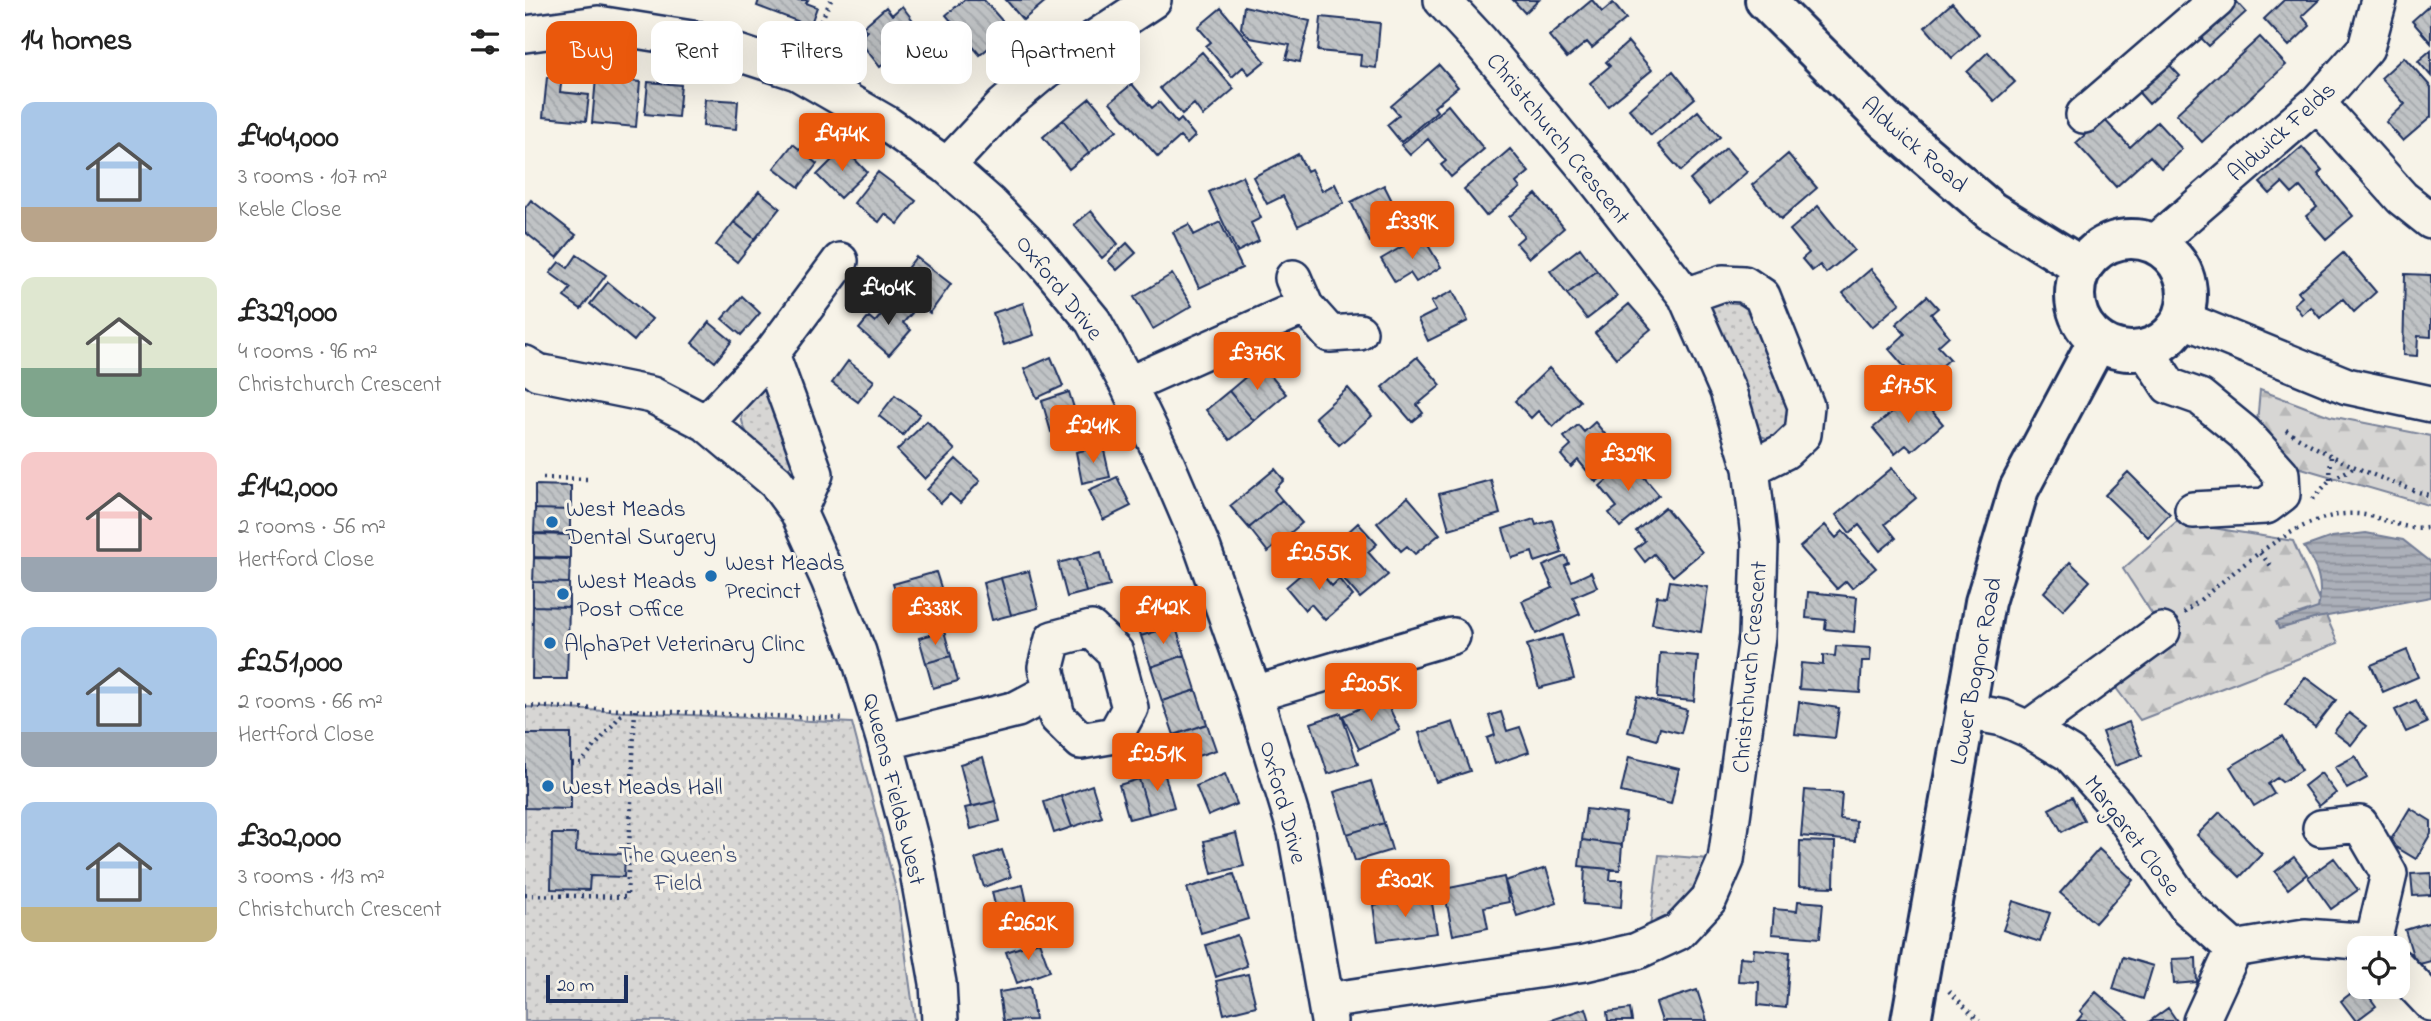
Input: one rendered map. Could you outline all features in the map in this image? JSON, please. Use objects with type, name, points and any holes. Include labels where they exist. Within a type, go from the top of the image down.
[{"type":"main road","name":"Aldwick Road","points":[[1765,0],[1885,120],[1982,203],[2082,267]]},
{"type":"main road","points":[[2122,239],[2155,243],[2169,253],[2180,267],[2187,293],[2182,318],[2173,332],[2161,343],[2129,351],[2113,348],[2098,340],[2087,329],[2079,314],[2075,298],[2076,282],[2082,267],[2092,254],[2106,244],[2122,239]]},
{"type":"main road","name":"Lower Bognor Road","points":[[1911,1021],[1985,601],[2018,489],[2098,340]]},
{"type":"street","points":[[947,166],[1004,105],[1042,73],[1153,0]]},
{"type":"street","name":"Christchurch Crescent","points":[[1327,1011],[1585,963],[1637,951],[1678,932],[1709,899],[1725,860],[1738,785],[1757,636],[1760,545],[1751,468],[1728,391],[1686,296],[1592,175],[1442,0]]},
{"type":"street","points":[[2084,115],[2217,0]]},
{"type":"street","name":"Aldwick Felds","points":[[2155,243],[2317,103],[2366,48],[2379,0]]},
{"type":"street","name":"Oxford Drive","points":[[525,34],[598,24],[698,40],[757,59]]},
{"type":"street","name":"Oxford Drive","points":[[818,84],[887,124],[947,166],[989,203],[1035,250],[1093,321],[1167,464],[1203,549],[1254,694],[1296,832],[1327,1011]]},
{"type":"street","points":[[2317,103],[2402,198],[2431,220]]},
{"type":"street","points":[[706,424],[771,354],[840,261]]},
{"type":"street","points":[[1686,296],[1723,282],[1744,284],[1762,296],[1806,406],[1803,434],[1785,451],[1751,468]]},
{"type":"street","points":[[1128,385],[1299,292],[1330,334],[1359,332]]},
{"type":"street","points":[[2182,318],[2347,386],[2431,404]]},
{"type":"street","points":[[2145,349],[2169,386],[2200,397],[2244,433],[2281,474],[2281,494],[2266,506],[2193,510]]},
{"type":"street","points":[[771,354],[815,474],[798,512]]},
{"type":"street","name":"Queens Fields West","points":[[525,364],[538,372],[652,395],[706,424],[776,482],[798,512],[858,652],[882,732],[916,861],[938,983],[940,1021]]},
{"type":"street","points":[[2028,729],[2162,631]]},
{"type":"street","points":[[1254,694],[1452,636]]},
{"type":"street","points":[[882,732],[1017,709],[1051,691]]},
{"type":"street","name":"Margaret Close","points":[[1966,711],[2003,718],[2028,729],[2070,754],[2116,805],[2187,907],[2234,949]]},
{"type":"street","points":[[2321,828],[2364,811],[2389,874],[2379,936]]},
{"type":"street","points":[[2201,1021],[2234,949],[2305,937],[2347,942]]},
{"type":"street","points":[[2410,981],[2431,1003]]},
{"type":"path","points":[[821,21],[831,0]]},
{"type":"path","points":[[2275,423],[2310,445],[2356,467],[2431,496]]},
{"type":"path","points":[[2331,455],[2330,480],[2356,467]]},
{"type":"path","points":[[543,478],[590,479]]},
{"type":"path","points":[[2162,631],[2278,539],[2325,516],[2358,514],[2418,530],[2431,526]]},
{"type":"path","points":[[2260,553],[2272,567]]},
{"type":"path","points":[[525,706],[635,709],[882,732]]},
{"type":"path","points":[[572,763],[581,764],[626,709]]},
{"type":"path","points":[[525,895],[627,897],[635,709]]},
{"type":"green space","points":[[1714,297],[1752,303],[1796,414],[1775,441],[1758,435],[1708,312]]},
{"type":"green space","points":[[766,388],[795,464],[782,470],[747,434],[741,416],[744,405],[757,389]]},
{"type":"green space","points":[[2260,390],[2330,416],[2431,436],[2431,506],[2281,462],[2256,434]]},
{"type":"green space","points":[[2176,522],[2293,541],[2338,643],[2140,720],[2116,688],[2171,643],[2123,569]]},
{"type":"green space","name":"The Queen's Field","points":[[525,707],[852,723],[897,893],[915,1021],[525,1021]]},
{"type":"green space","points":[[1659,855],[1709,859],[1685,899],[1669,915],[1650,927]]},
{"type":"shaded area","points":[[2366,533],[2403,540],[2431,562],[2431,597],[2317,618],[2279,629],[2276,622],[2318,608],[2318,576],[2304,547],[2332,537]]},
{"type":"building","points":[[759,0],[808,0],[806,3],[817,7],[812,21],[797,21],[757,6]]},
{"type":"building","points":[[964,0],[984,0],[1002,21],[986,21],[986,50],[980,55],[972,46],[972,21],[951,21],[946,15]]},
{"type":"building","points":[[1006,0],[1047,0],[1023,20]]},
{"type":"building","points":[[1513,0],[1539,0],[1525,13]]},
{"type":"building","points":[[1592,0],[1602,12],[1613,3],[1626,19],[1592,48],[1587,42],[1567,58],[1549,36]]},
{"type":"building","points":[[2227,0],[2235,0],[2246,12],[2209,46],[2200,37]]},
{"type":"building","points":[[2284,0],[2319,0],[2302,16],[2310,26],[2289,46],[2264,19]]},
{"type":"building","points":[[1952,3],[1979,34],[1952,58],[1925,27]]},
{"type":"building","points":[[2431,4],[2431,43],[2412,21]]},
{"type":"building","points":[[902,6],[914,21],[881,21],[880,67],[867,50],[867,24],[886,7],[892,15]]},
{"type":"building","points":[[1244,6],[1310,21],[1300,62],[1286,59],[1290,45],[1250,38],[1241,28]]},
{"type":"building","points":[[1221,8],[1265,61],[1249,74],[1243,67],[1232,77],[1206,46],[1211,42],[1198,27]]},
{"type":"building","points":[[1321,17],[1380,23],[1376,68],[1360,66],[1361,55],[1318,51]]},
{"type":"building","points":[[2260,37],[2286,65],[2202,142],[2176,114]]},
{"type":"building","points":[[1628,42],[1652,70],[1608,106],[1590,83],[1610,66],[1606,62]]},
{"type":"building","points":[[2431,50],[2431,76],[2418,61]]},
{"type":"building","points":[[1202,52],[1234,89],[1203,116],[1194,104],[1182,114],[1160,88]]},
{"type":"building","points":[[1988,52],[2015,82],[1994,101],[1967,72]]},
{"type":"building","points":[[2404,57],[2431,87],[2431,117],[2403,141],[2386,122],[2405,104],[2381,78]]},
{"type":"building","points":[[2163,58],[2180,76],[2149,104],[2133,86]]},
{"type":"building","points":[[1439,65],[1458,87],[1434,107],[1437,111],[1401,142],[1387,125],[1399,115],[1391,106]]},
{"type":"building","points":[[1673,71],[1695,98],[1651,135],[1629,109]]},
{"type":"building","points":[[640,82],[636,127],[592,123],[595,84]]},
{"type":"building","points":[[648,82],[681,85],[678,117],[645,114]]},
{"type":"building","points":[[546,84],[561,84],[560,92],[589,95],[586,121],[543,117]]},
{"type":"building","points":[[1132,84],[1152,108],[1159,102],[1177,123],[1181,119],[1195,136],[1187,144],[1180,137],[1158,157],[1110,102]]},
{"type":"building","points":[[1090,98],[1117,130],[1089,153],[1063,120]]},
{"type":"building","points":[[705,99],[738,101],[736,129],[703,126]]},
{"type":"building","points":[[1448,105],[1484,149],[1451,177],[1441,165],[1446,161],[1428,139],[1410,155],[1401,145]]},
{"type":"building","points":[[1698,111],[1720,137],[1681,171],[1658,145]]},
{"type":"building","points":[[2103,118],[2130,147],[2157,122],[2182,149],[2161,168],[2150,156],[2116,187],[2076,143]]},
{"type":"building","points":[[1063,120],[1089,153],[1069,169],[1043,137]]},
{"type":"building","points":[[793,144],[817,164],[799,187],[774,168]]},
{"type":"building","points":[[2302,147],[2322,170],[2318,174],[2353,216],[2326,239],[2306,216],[2317,207],[2300,187],[2292,194],[2282,183],[2270,194],[2260,183]]},
{"type":"building","points":[[844,148],[867,172],[840,198],[817,175]]},
{"type":"building","points":[[1726,148],[1747,172],[1710,204],[1690,180]]},
{"type":"building","points":[[1510,149],[1529,172],[1516,183],[1520,188],[1486,216],[1464,189]]},
{"type":"building","points":[[1298,154],[1307,171],[1311,169],[1322,191],[1335,184],[1344,203],[1298,226],[1283,196],[1267,204],[1253,177]]},
{"type":"building","points":[[1788,154],[1817,188],[1781,219],[1752,185]]},
{"type":"building","points":[[878,172],[916,201],[898,224],[885,214],[879,222],[854,203]]},
{"type":"building","points":[[1242,176],[1261,218],[1251,223],[1259,241],[1237,252],[1209,192]]},
{"type":"building","points":[[1384,185],[1396,209],[1404,204],[1413,222],[1370,242],[1351,202]]},
{"type":"building","points":[[759,191],[780,208],[755,239],[734,222]]},
{"type":"building","points":[[1536,194],[1564,228],[1529,258],[1516,243],[1524,236],[1509,217]]},
{"type":"building","points":[[531,200],[576,235],[557,258],[525,232],[525,208]]},
{"type":"building","points":[[1818,206],[1854,250],[1826,273],[1820,265],[1812,271],[1802,259],[1809,253],[1790,230]]},
{"type":"building","points":[[1091,211],[1118,244],[1102,258],[1074,225]]},
{"type":"building","points":[[734,222],[755,239],[737,262],[716,245]]},
{"type":"building","points":[[1220,222],[1242,268],[1199,288],[1173,232],[1189,224],[1194,235]]},
{"type":"building","points":[[1422,235],[1441,267],[1416,282],[1410,273],[1395,282],[1381,259]]},
{"type":"building","points":[[1127,243],[1136,253],[1117,270],[1108,261]]},
{"type":"building","points":[[1580,248],[1597,271],[1567,294],[1550,271]]},
{"type":"building","points":[[2343,253],[2376,292],[2354,312],[2343,299],[2320,318],[2311,307],[2302,315],[2294,304],[2302,297],[2298,292]]},
{"type":"building","points":[[577,255],[606,275],[581,309],[564,297],[571,288],[550,273],[559,262],[568,268]]},
{"type":"building","points":[[916,257],[951,284],[930,313],[894,285]]},
{"type":"building","points":[[1871,269],[1900,303],[1872,327],[1843,293]]},
{"type":"building","points":[[1597,271],[1617,296],[1587,319],[1567,294]]},
{"type":"building","points":[[1172,274],[1192,306],[1153,329],[1134,297]]},
{"type":"building","points":[[2405,274],[2431,275],[2431,337],[2418,336],[2417,356],[2403,355]]},
{"type":"building","points":[[608,282],[652,319],[634,341],[590,304]]},
{"type":"building","points":[[1453,291],[1468,321],[1428,341],[1418,320],[1436,311],[1431,302]]},
{"type":"building","points":[[742,296],[760,313],[741,335],[722,319]]},
{"type":"building","points":[[1927,296],[1938,308],[1931,314],[1949,336],[1938,346],[1950,359],[1920,385],[1889,349],[1905,334],[1896,324]]},
{"type":"building","points":[[896,298],[912,313],[903,323],[911,330],[889,355],[859,329],[869,317],[875,322]]},
{"type":"building","points":[[1023,303],[1034,335],[1004,345],[993,313]]},
{"type":"building","points":[[1629,304],[1651,329],[1616,358],[1595,333]]},
{"type":"building","points":[[709,322],[732,341],[715,362],[692,343]]},
{"type":"building","points":[[1051,357],[1063,386],[1037,398],[1024,369]]},
{"type":"building","points":[[1417,357],[1441,385],[1417,405],[1423,413],[1412,422],[1382,387]]},
{"type":"building","points":[[848,361],[874,381],[858,402],[832,383]]},
{"type":"building","points":[[1261,364],[1286,394],[1254,421],[1229,391]]},
{"type":"building","points":[[1549,368],[1580,401],[1553,427],[1538,411],[1531,418],[1515,401]]},
{"type":"building","points":[[1348,388],[1372,416],[1339,445],[1315,417]]},
{"type":"building","points":[[1229,391],[1254,421],[1230,440],[1206,410]]},
{"type":"building","points":[[1069,392],[1079,424],[1051,432],[1042,401]]},
{"type":"building","points":[[1916,392],[1943,424],[1912,451],[1906,445],[1895,454],[1873,428]]},
{"type":"building","points":[[895,395],[920,414],[903,435],[879,416]]},
{"type":"building","points":[[927,421],[955,450],[925,479],[897,450]]},
{"type":"building","points":[[1595,422],[1625,458],[1596,482],[1578,460],[1571,467],[1561,455],[1571,446],[1564,437],[1578,425],[1584,432]]},
{"type":"building","points":[[1103,446],[1110,477],[1082,483],[1076,452]]},
{"type":"building","points":[[956,459],[980,481],[960,503],[950,494],[941,503],[927,490]]},
{"type":"building","points":[[1630,460],[1659,495],[1620,527],[1609,513],[1617,507],[1600,486]]},
{"type":"building","points":[[1892,468],[1916,498],[1885,524],[1896,538],[1880,551],[1859,525],[1850,533],[1836,515]]},
{"type":"building","points":[[1275,469],[1284,480],[1274,490],[1282,500],[1249,528],[1230,506]]},
{"type":"building","points":[[2128,472],[2170,514],[2148,537],[2105,495]]},
{"type":"building","points":[[1117,477],[1131,506],[1103,520],[1089,490]]},
{"type":"building","points":[[1491,480],[1500,514],[1449,529],[1439,494]]},
{"type":"building","points":[[535,485],[571,486],[571,510],[535,509]]},
{"type":"building","points":[[1408,497],[1440,534],[1415,554],[1407,546],[1401,551],[1377,523]]},
{"type":"building","points":[[1282,500],[1302,523],[1268,552],[1249,528]]},
{"type":"building","points":[[1665,507],[1702,552],[1673,576],[1654,554],[1645,562],[1635,549],[1645,541],[1636,531]]},
{"type":"building","name":"West Meads Dental Surgery","points":[[535,509],[570,510],[570,534],[534,533]]},
{"type":"building","points":[[1534,519],[1536,525],[1552,520],[1562,553],[1535,562],[1532,552],[1512,558],[1503,529]]},
{"type":"building","points":[[1358,523],[1377,544],[1368,552],[1388,575],[1360,598],[1327,560],[1353,538],[1348,532]]},
{"type":"building","points":[[1825,525],[1836,538],[1843,531],[1876,568],[1852,588],[1846,581],[1837,589],[1800,547]]},
{"type":"building","points":[[534,534],[570,535],[570,558],[534,557]]},
{"type":"building","points":[[1101,552],[1110,586],[1086,592],[1077,558]]},
{"type":"building","points":[[1566,556],[1569,564],[1565,566],[1572,581],[1591,572],[1597,587],[1573,597],[1580,614],[1536,634],[1522,601],[1553,588],[1543,566]]},
{"type":"building","points":[[534,558],[570,559],[569,583],[533,582]]},
{"type":"building","points":[[1077,558],[1086,592],[1067,597],[1058,563]]},
{"type":"building","points":[[2070,562],[2090,581],[2063,610],[2044,592]]},
{"type":"building","points":[[1313,564],[1332,586],[1339,579],[1353,596],[1325,620],[1311,604],[1305,610],[1286,587]]},
{"type":"building","points":[[1029,571],[1038,608],[1011,615],[1001,578]]},
{"type":"building","points":[[936,572],[946,603],[903,616],[893,584]]},
{"type":"building","points":[[1001,578],[1011,615],[992,620],[983,583]]},
{"type":"building","points":[[1670,581],[1708,587],[1701,632],[1652,624],[1657,596],[1667,597]]},
{"type":"building","points":[[533,582],[569,583],[569,607],[533,606]]},
{"type":"building","points":[[1808,592],[1857,597],[1854,632],[1825,629],[1826,620],[1806,618]]},
{"type":"building","points":[[1171,597],[1180,624],[1141,636],[1133,609]]},
{"type":"building","name":"AlphaPet Veterinary Clinc","points":[[533,606],[569,607],[567,679],[532,679]]},
{"type":"building","points":[[1175,625],[1185,655],[1151,667],[1141,636]]},
{"type":"building","points":[[944,631],[951,656],[926,663],[919,638]]},
{"type":"building","points":[[1562,635],[1574,679],[1539,688],[1527,645]]},
{"type":"building","points":[[1836,646],[1871,648],[1870,661],[1862,661],[1860,693],[1799,689],[1801,663],[1823,665],[1823,655],[1835,656]]},
{"type":"building","points":[[2407,650],[2418,677],[2383,692],[2371,665]]},
{"type":"building","points":[[1660,653],[1698,656],[1694,701],[1657,698]]},
{"type":"building","points":[[1185,655],[1196,690],[1162,701],[1151,667]]},
{"type":"building","points":[[951,656],[958,681],[933,688],[926,663]]},
{"type":"building","points":[[2305,677],[2336,700],[2315,727],[2285,704]]},
{"type":"building","points":[[1196,690],[1207,724],[1174,735],[1162,701]]},
{"type":"building","points":[[1637,696],[1687,710],[1681,733],[1660,728],[1657,740],[1628,732]]},
{"type":"building","points":[[1384,697],[1400,730],[1359,749],[1343,716]]},
{"type":"building","points":[[2416,700],[2427,723],[2406,732],[2395,710]]},
{"type":"building","points":[[1799,702],[1839,708],[1835,738],[1795,734]]},
{"type":"building","points":[[1501,712],[1507,731],[1520,727],[1529,752],[1495,764],[1487,738],[1495,735],[1489,716]]},
{"type":"building","points":[[1341,713],[1358,764],[1328,774],[1311,723]]},
{"type":"building","points":[[2349,713],[2366,726],[2351,745],[2334,732]]},
{"type":"building","points":[[1453,722],[1470,771],[1436,782],[1419,733]]},
{"type":"building","points":[[2129,722],[2142,756],[2115,766],[2102,732]]},
{"type":"building","points":[[1207,724],[1216,750],[1182,761],[1174,735]]},
{"type":"building","name":"West Meads Hall","points":[[525,734],[571,734],[571,809],[525,808]]},
{"type":"building","points":[[2282,736],[2302,770],[2282,782],[2277,778],[2268,784],[2274,794],[2254,806],[2230,767]]},
{"type":"building","points":[[2355,756],[2367,778],[2347,789],[2335,767]]},
{"type":"building","points":[[983,757],[995,801],[971,807],[960,764]]},
{"type":"building","points":[[1629,757],[1679,769],[1671,804],[1621,792]]},
{"type":"building","points":[[1164,772],[1174,807],[1149,814],[1139,779]]},
{"type":"building","points":[[2321,773],[2336,793],[2319,806],[2304,786]]},
{"type":"building","points":[[1225,774],[1237,804],[1208,816],[1196,786]]},
{"type":"building","points":[[1139,779],[1149,814],[1129,819],[1119,785]]},
{"type":"building","points":[[1371,781],[1384,823],[1347,834],[1334,792]]},
{"type":"building","points":[[1092,785],[1102,817],[1072,827],[1061,796]]},
{"type":"building","points":[[1805,790],[1842,793],[1840,819],[1856,821],[1855,841],[1801,836]]},
{"type":"building","points":[[1061,796],[1072,827],[1054,833],[1044,802]]},
{"type":"building","points":[[2072,797],[2084,820],[2062,832],[2049,809]]},
{"type":"building","points":[[995,801],[1000,821],[971,829],[965,808]]},
{"type":"building","points":[[2410,808],[2431,821],[2431,833],[2416,859],[2389,843]]},
{"type":"building","points":[[1586,809],[1626,814],[1622,845],[1582,840]]},
{"type":"building","points":[[2220,812],[2262,854],[2240,877],[2197,835]]},
{"type":"building","points":[[1384,823],[1392,850],[1355,861],[1347,834]]},
{"type":"building","points":[[1236,833],[1244,866],[1212,874],[1204,841]]},
{"type":"building","points":[[552,834],[577,834],[576,852],[625,854],[624,877],[590,876],[589,890],[551,889]]},
{"type":"building","points":[[1582,840],[1622,845],[1620,870],[1579,866]]},
{"type":"building","points":[[1800,841],[1835,842],[1834,887],[1799,886]]},
{"type":"building","points":[[2099,849],[2133,880],[2095,923],[2060,893]]},
{"type":"building","points":[[1002,850],[1011,877],[984,887],[975,859]]},
{"type":"building","points":[[2294,857],[2307,874],[2288,889],[2275,872]]},
{"type":"building","points":[[2334,858],[2358,890],[2331,909],[2308,877]]},
{"type":"building","points":[[1585,867],[1611,869],[1610,880],[1623,880],[1621,907],[1583,904]]},
{"type":"building","points":[[1546,868],[1557,903],[1517,916],[1505,881]]},
{"type":"building","points":[[2431,873],[2431,895],[2413,896],[2411,874]]},
{"type":"building","points":[[1234,874],[1248,919],[1201,933],[1187,888]]},
{"type":"building","points":[[1504,877],[1509,902],[1484,907],[1488,928],[1453,935],[1444,889]]},
{"type":"building","points":[[1023,885],[1030,917],[999,923],[992,892]]},
{"type":"building","points":[[1431,897],[1437,933],[1378,941],[1373,905]]},
{"type":"building","points":[[1798,901],[1823,903],[1820,938],[1772,934],[1774,909],[1797,911]]},
{"type":"building","points":[[2013,901],[2050,913],[2040,942],[2003,930]]},
{"type":"building","points":[[2431,922],[2431,961],[2416,965],[2410,936],[2407,936],[2405,930]]},
{"type":"building","points":[[1237,935],[1247,966],[1216,977],[1206,945]]},
{"type":"building","points":[[1039,941],[1050,971],[1017,983],[1006,952]]},
{"type":"building","points":[[1754,949],[1790,952],[1786,1008],[1758,1005],[1759,982],[1738,981],[1740,957],[1753,958]]},
{"type":"building","points":[[2123,957],[2153,966],[2143,999],[2113,989]]},
{"type":"building","points":[[2196,958],[2197,982],[2174,984],[2172,959]]},
{"type":"building","points":[[1248,974],[1256,1006],[1224,1014],[1216,981]]},
{"type":"building","points":[[1030,987],[1035,1020],[1003,1021],[999,992]]},
{"type":"building","points":[[1697,990],[1707,1021],[1662,1021],[1656,1003]]},
{"type":"building","points":[[2096,992],[2130,1021],[2077,1021],[2083,1014],[2080,1011]]},
{"type":"building","points":[[2347,996],[2347,999],[2371,999],[2376,1006],[2356,1021],[2341,1001]]},
{"type":"building","points":[[1586,1008],[1590,1021],[1548,1021]]},
{"type":"building","points":[[2168,1008],[2177,1021],[2150,1021]]},
{"type":"building","points":[[1630,1009],[1632,1021],[1608,1021],[1607,1012]]},
{"type":"place","name":"West Meads Dental Surgery","points":[[552,522]]},
{"type":"place","name":"West Meads Precinct","points":[[711,576]]},
{"type":"place","name":"West Meads Post Office","points":[[563,594]]},
{"type":"place","name":"AlphaPet Veterinary Clinc","points":[[550,643]]},
{"type":"place","name":"West Meads Hall","points":[[548,786]]}]
